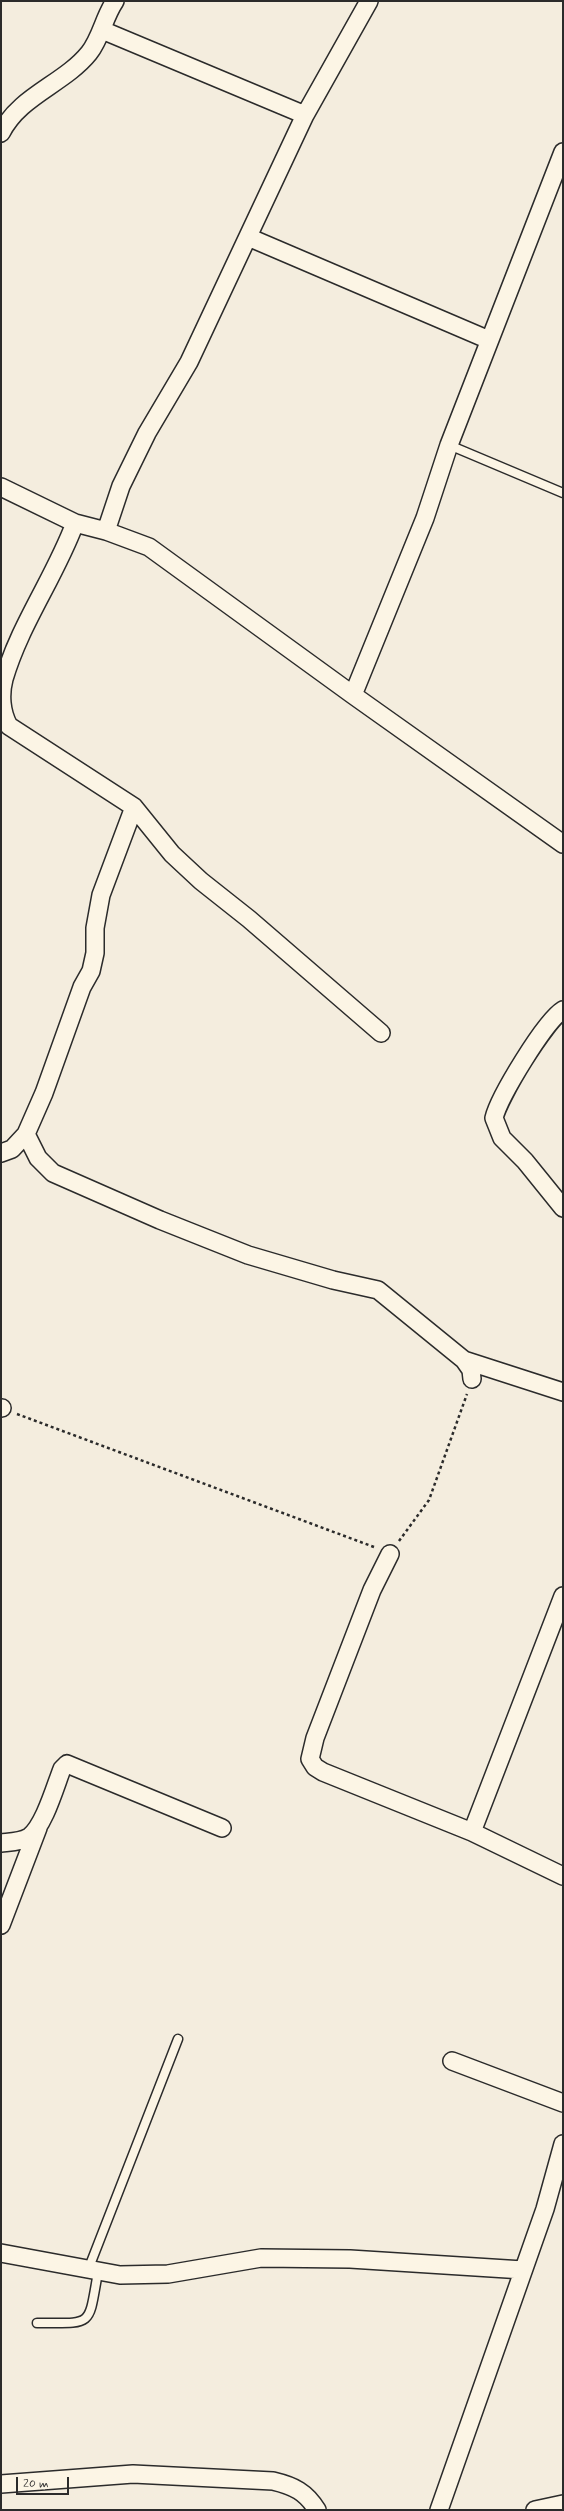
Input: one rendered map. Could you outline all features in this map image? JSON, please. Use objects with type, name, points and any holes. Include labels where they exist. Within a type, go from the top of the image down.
[{"type":"street","points":[[1,133],[7,120],[27,102],[72,71],[90,52],[115,1]]},
{"type":"street","points":[[106,531],[121,486],[147,433],[188,362],[305,115],[369,1]]},
{"type":"street","points":[[102,30],[305,115]]},
{"type":"street","points":[[353,696],[423,525],[449,445],[489,340],[557,185],[563,152]]},
{"type":"street","points":[[248,237],[489,340]]},
{"type":"street","points":[[1,487],[75,523],[106,531],[150,548],[353,696],[563,844]]},
{"type":"street","points":[[75,523],[65,550],[11,661],[4,680],[3,716],[9,726],[134,807],[172,854],[201,881],[249,919],[381,1033]]},
{"type":"street","points":[[1,1153],[12,1149],[26,1134],[44,1093],[82,987],[91,971],[94,953],[95,928],[101,895],[134,807]]},
{"type":"street","points":[[563,1010],[553,1017],[532,1047],[504,1095],[494,1118],[502,1138],[525,1161],[563,1208]]},
{"type":"street","points":[[26,1134],[38,1158],[53,1173],[160,1220],[248,1255],[334,1280],[378,1290],[464,1360],[471,1370],[472,1379]]},
{"type":"street","points":[[464,1360],[563,1392]]},
{"type":"street","points":[[390,1554],[372,1590],[314,1738],[310,1759],[315,1767],[323,1772],[472,1832],[563,1876]]},
{"type":"street","points":[[472,1832],[563,1596]]},
{"type":"street","points":[[1,1925],[62,1769],[68,1764],[222,1828]]},
{"type":"street","points":[[1,1843],[19,1841],[29,1836],[39,1826]]},
{"type":"street","points":[[452,2061],[563,2102]]},
{"type":"street","points":[[439,2510],[544,2209],[563,2144]]},
{"type":"street","points":[[1,2253],[120,2275],[168,2274],[261,2258],[350,2259],[523,2270]]},
{"type":"street","points":[[1,2484],[134,2474],[273,2481],[292,2486],[304,2492],[317,2510]]},
{"type":"street","points":[[535,2510],[563,2504]]},
{"type":"lane","points":[[449,445],[563,493]]},
{"type":"lane","points":[[37,2323],[80,2323],[87,2318],[91,2312],[93,2271],[178,2039]]},
{"type":"path","points":[[1,1408],[390,1554],[430,1500],[472,1379]]}]
